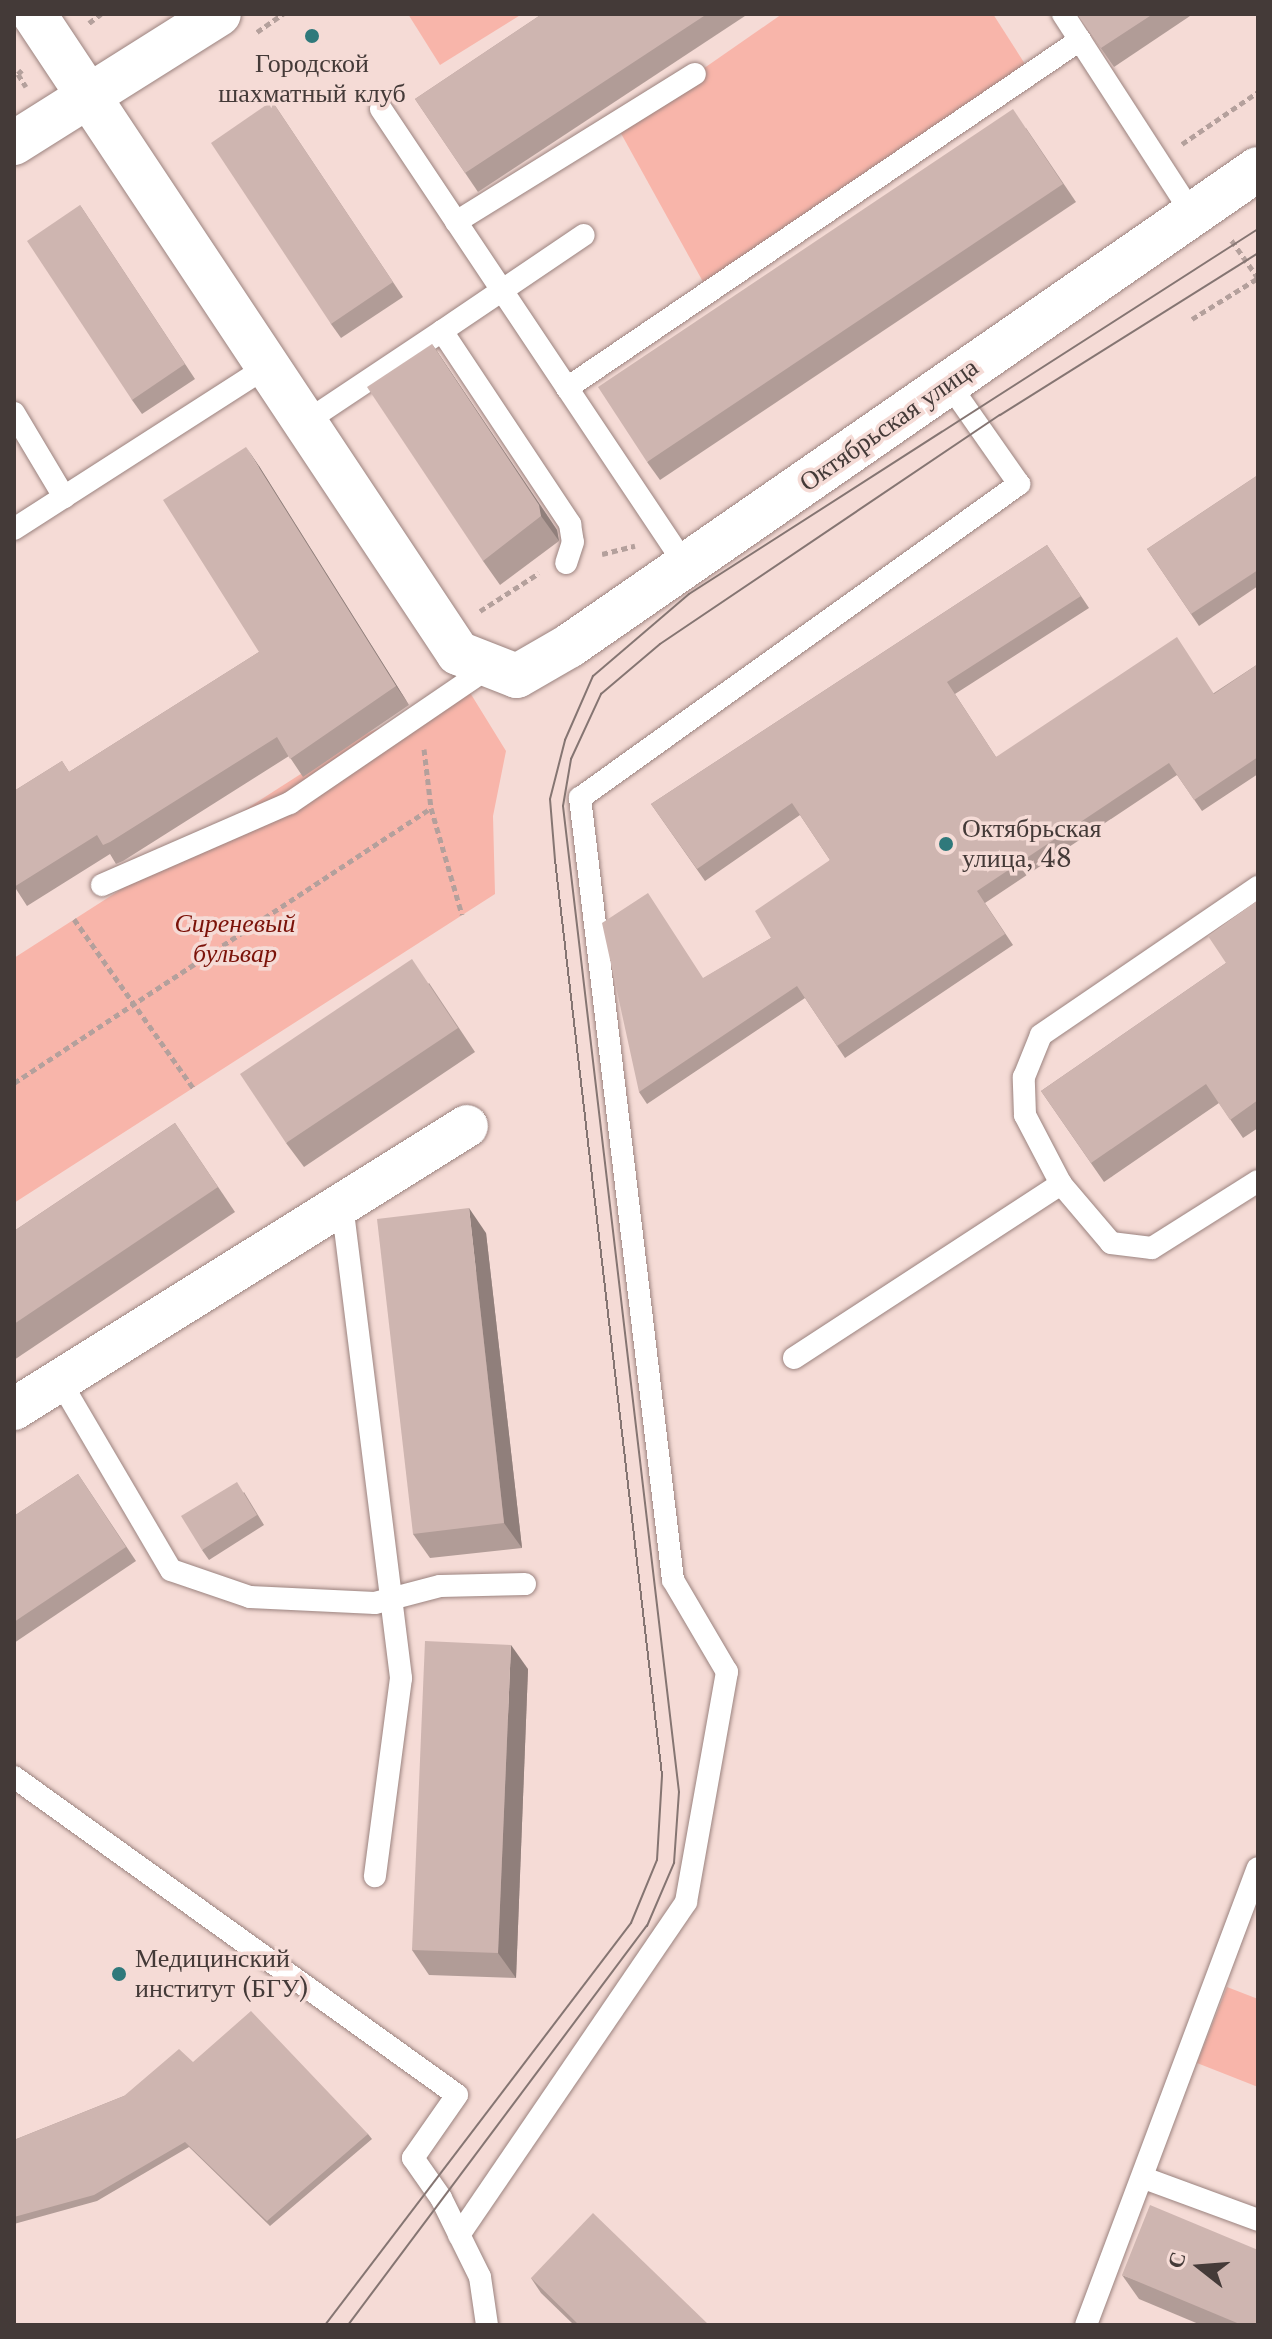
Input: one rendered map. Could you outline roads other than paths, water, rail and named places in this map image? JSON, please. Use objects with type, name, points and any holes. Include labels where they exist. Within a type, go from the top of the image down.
[{"type":"street","points":[[34,14],[86,97],[458,653],[504,671]]},
{"type":"street","points":[[14,143],[219,14]]},
{"type":"street","name":"Октябрьская улица","points":[[504,671],[677,552],[949,384],[1258,169]]},
{"type":"street","points":[[14,1409],[467,1126]]},
{"type":"lane","points":[[1063,14],[1193,215]]},
{"type":"lane","points":[[567,388],[1080,40]]},
{"type":"lane","points":[[456,222],[695,74]]},
{"type":"lane","points":[[381,109],[677,552]]},
{"type":"lane","points":[[304,423],[584,235]]},
{"type":"lane","points":[[442,331],[570,524],[573,542],[566,563]]},
{"type":"lane","points":[[14,529],[266,367]]},
{"type":"lane","points":[[459,2235],[686,1902],[727,1672],[673,1580],[580,798],[1019,484],[949,384]]},
{"type":"lane","points":[[14,413],[64,497]]},
{"type":"lane","points":[[102,885],[290,803],[420,714],[504,671]]},
{"type":"lane","points":[[1258,887],[1041,1035],[1024,1077],[1025,1115],[1061,1184],[1111,1243],[1152,1248],[1258,1181]]},
{"type":"lane","points":[[794,1358],[1061,1184]]},
{"type":"lane","points":[[342,1204],[401,1678],[375,1876]]},
{"type":"lane","points":[[60,1381],[171,1570],[250,1597],[375,1603],[440,1586],[525,1584]]},
{"type":"lane","points":[[14,1777],[457,2095],[413,2158],[480,2277],[487,2325]]},
{"type":"lane","points":[[1086,2325],[1144,2178],[1258,1868]]},
{"type":"lane","points":[[1144,2178],[1258,2220]]},
{"type":"tram line","points":[[325,2325],[631,1923],[657,1860],[662,1775],[550,799],[565,740],[593,676],[689,594],[1258,229]]},
{"type":"tram line","points":[[348,2325],[647,1926],[674,1863],[679,1792],[563,806],[571,759],[601,694],[660,644],[1000,415],[1258,253]]},
{"type":"place","name":"Городской шахматный клуб","points":[[312,36]]},
{"type":"place","name":"Октябрьская улица, 48","points":[[946,844]]},
{"type":"place","name":"Медицинский институт (БГУ)","points":[[119,1974]]},
{"type":"park label","name":"Сиреневый бульвар","points":[[235,939]]}]
